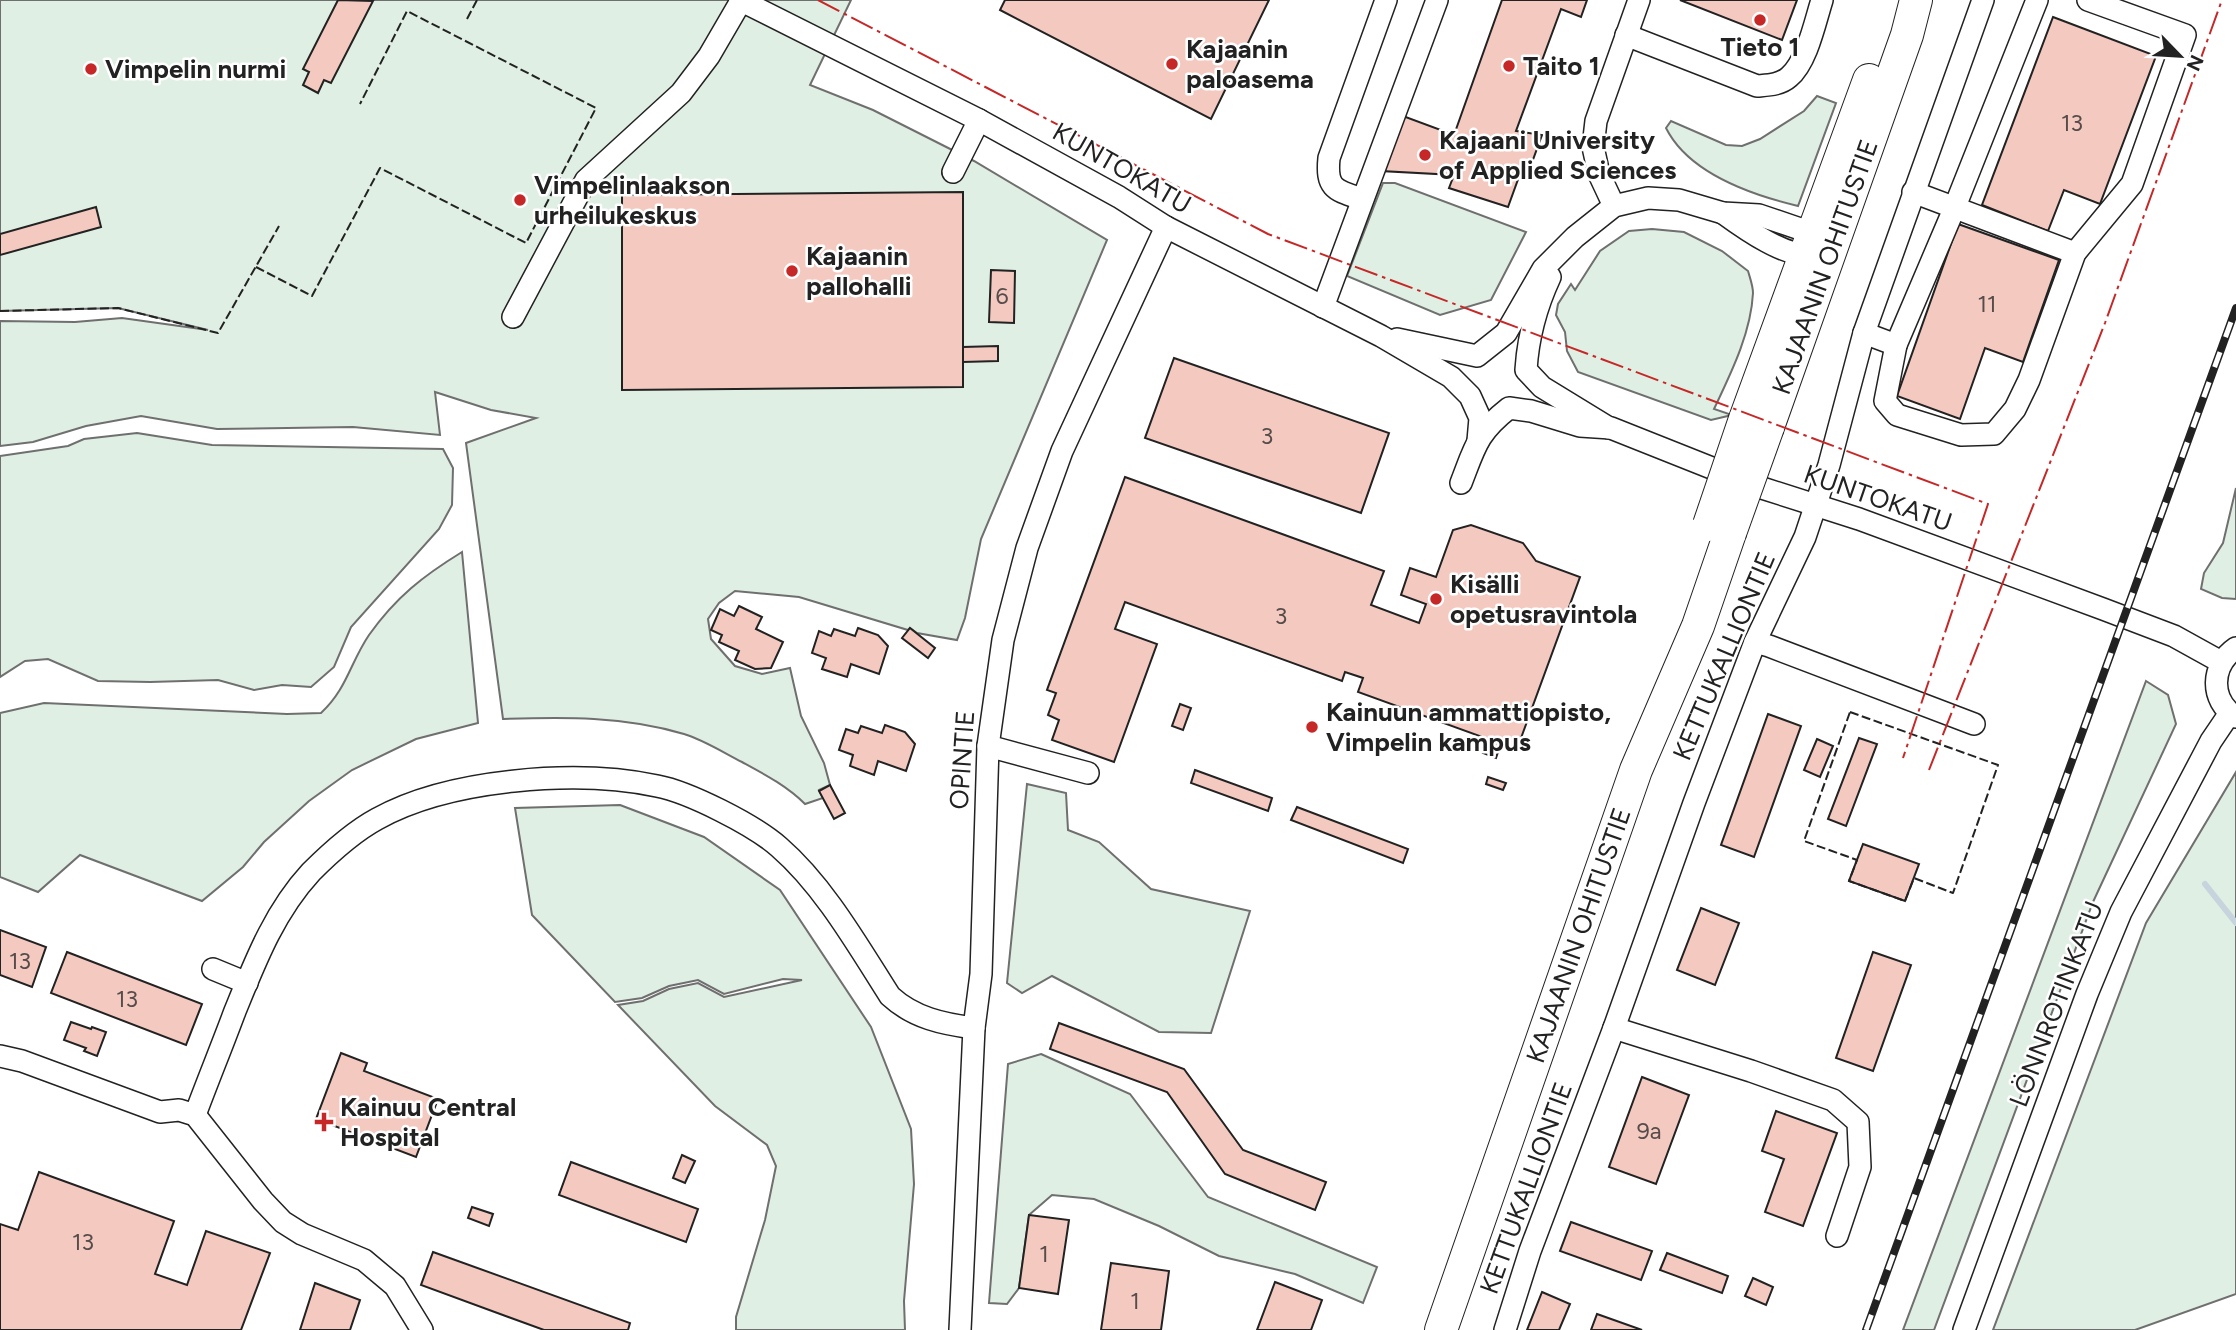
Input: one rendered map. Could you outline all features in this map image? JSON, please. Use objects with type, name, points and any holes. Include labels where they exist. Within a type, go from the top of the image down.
[{"type":"highway","name":"KAJAANIN OHITUSTIE","points":[[1441,1330],[1636,770],[1679,619],[1721,534],[1900,0]]},
{"type":"highway","name":"KAJAANIN OHITUSTIE","points":[[1816,248],[1907,35],[1916,0]]},
{"type":"street","points":[[513,317],[586,180],[681,93],[709,56],[740,0]]},
{"type":"street","name":"KUNTOKATU","points":[[740,0],[979,120],[1119,197],[1166,227],[1381,336],[1451,377],[1470,396]]},
{"type":"street","points":[[1362,200],[1336,191],[1331,185],[1327,175],[1329,158],[1386,0]]},
{"type":"street","points":[[1323,307],[1437,0]]},
{"type":"street","points":[[1614,206],[1599,174],[1593,147],[1596,121],[1639,0]]},
{"type":"street","points":[[1626,35],[1757,86],[1774,84],[1789,78],[1801,61],[1822,0]]},
{"type":"street","name":"KETTUKALLIONTIE","points":[[1505,1330],[1530,1251],[1614,1028],[1694,803],[1755,642],[1805,537],[1864,333],[1983,0]]},
{"type":"street","points":[[2038,0],[1896,345],[1885,401],[1897,415],[1961,435],[1994,434],[2015,409],[2029,380],[2075,253],[2132,184],[2185,35],[2088,0]]},
{"type":"street","points":[[953,172],[979,120]]},
{"type":"street","points":[[1913,192],[2075,253]]},
{"type":"street","points":[[1464,485],[1478,441],[1480,418],[1467,387],[1467,370],[1477,356],[1506,333],[1543,269],[1592,221],[1614,206],[1648,198],[1663,198],[1679,200],[1723,214],[1759,215],[1816,248]]},
{"type":"street","name":"OPINTIE","points":[[960,1330],[974,1028],[981,974],[988,746],[1003,640],[1027,548],[1062,452],[1166,227]]},
{"type":"street","points":[[1478,441],[1488,425],[1523,396],[1533,320],[1558,255]]},
{"type":"street","points":[[1864,333],[1896,345]]},
{"type":"street","points":[[1381,336],[1477,356],[1495,349],[1505,350],[1514,354],[1542,387],[1611,428]]},
{"type":"street","points":[[1470,396],[1492,410],[1509,408]]},
{"type":"street","name":"KUNTOKATU","points":[[1509,408],[1531,411],[1580,426],[1611,428],[1762,488],[1816,504],[2229,655]]},
{"type":"street","points":[[1755,642],[1974,724]]},
{"type":"street","points":[[2229,655],[2217,675],[2216,689],[2221,702],[2233,715]]},
{"type":"street","name":"LÖNNROTINKATU","points":[[1965,1330],[2087,994],[2121,912],[2211,741],[2233,715]]},
{"type":"street","points":[[988,746],[1088,773]]},
{"type":"street","points":[[195,1115],[265,940],[289,899],[311,873],[334,850],[374,820],[424,798],[522,779],[594,779],[658,786],[720,810],[779,846],[816,887],[895,1001],[916,1014],[942,1024],[974,1028]]},
{"type":"street","points":[[214,969],[247,983]]},
{"type":"street","points":[[1614,1028],[1833,1100],[1858,1122],[1860,1167],[1837,1236]]},
{"type":"street","points":[[0,1056],[22,1061],[160,1112],[178,1110],[195,1115],[262,1200],[283,1222],[302,1234],[364,1260],[395,1286],[422,1330]]},
{"type":"green space","name":"Vimpelinlaakson urheilukeskus","points":[[0,0],[851,0],[810,85],[873,110],[974,161],[1107,240],[981,539],[965,618],[957,640],[917,633],[910,628],[908,630],[799,597],[735,591],[719,603],[708,619],[711,639],[735,666],[762,674],[790,668],[801,716],[824,763],[830,785],[819,790],[823,798],[805,804],[767,776],[684,734],[616,721],[571,718],[503,719],[466,443],[536,418],[491,410],[435,392],[440,435],[353,427],[217,429],[141,416],[86,426],[33,442],[0,446],[0,321],[75,322],[122,318],[208,330],[118,308],[0,311]]},
{"type":"green space","points":[[1817,96],[1836,103],[1798,206],[1742,189],[1706,170],[1676,144],[1666,128],[1671,121],[1726,145],[1742,146],[1760,139],[1804,111]]},
{"type":"green space","points":[[1383,183],[1395,183],[1526,232],[1491,300],[1440,315],[1347,276]]},
{"type":"green space","points":[[1652,229],[1684,232],[1722,251],[1748,271],[1753,293],[1748,323],[1739,352],[1714,409],[1732,415],[1711,420],[1578,372],[1567,351],[1565,332],[1556,315],[1558,304],[1571,284],[1575,290],[1600,251],[1629,231]]},
{"type":"green space","points":[[137,433],[212,445],[443,449],[453,468],[452,505],[439,529],[351,627],[334,667],[311,687],[282,685],[254,690],[218,680],[98,681],[48,659],[25,661],[0,677],[0,456],[68,446],[84,439]]},
{"type":"green space","points":[[2236,488],[2236,599],[2222,598],[2201,589],[2204,573],[2223,543]]},
{"type":"green space","points":[[462,552],[478,723],[416,739],[352,770],[309,801],[264,842],[243,867],[202,901],[80,855],[38,892],[0,877],[0,713],[44,703],[287,714],[321,713],[337,695],[369,635],[389,609],[423,579]]},
{"type":"green space","points":[[2146,681],[2168,695],[2176,724],[2093,902],[1934,1330],[1903,1330]]},
{"type":"green space","points":[[2236,772],[2236,1294],[2135,1330],[1993,1330],[2146,923]]},
{"type":"green space","points":[[1027,784],[1066,793],[1068,830],[1099,842],[1151,889],[1250,911],[1211,1033],[1159,1032],[1052,976],[1022,993],[1007,983]]},
{"type":"green space","points":[[620,805],[704,837],[780,890],[871,1027],[911,1129],[914,1184],[904,1301],[905,1330],[736,1330],[736,1317],[765,1220],[776,1166],[767,1145],[715,1106],[618,1005],[643,1001],[669,989],[698,983],[724,997],[802,980],[783,979],[724,994],[698,980],[669,986],[642,998],[615,1002],[532,915],[515,808]]},
{"type":"green space","points":[[1041,1054],[1130,1094],[1208,1197],[1377,1267],[1363,1303],[1295,1274],[1219,1256],[1159,1226],[1094,1199],[1052,1195],[1029,1215],[1019,1288],[1007,1304],[989,1303],[1008,1064]]},
{"type":"building","points":[[338,0],[373,1],[331,83],[324,80],[318,93],[303,85],[309,72],[303,69]]},
{"type":"building","name":"Kajaanin paloasema","points":[[1005,0],[1269,0],[1211,119],[1000,10]]},
{"type":"building","name":"Taito 1","points":[[1502,0],[1587,0],[1581,17],[1561,9],[1516,131],[1542,135],[1527,176],[1520,174],[1508,207],[1449,188],[1454,175],[1381,171],[1403,116],[1454,135]]},
{"type":"building","name":"Tieto 1","points":[[1680,0],[1797,0],[1782,40]]},
{"type":"building","points":[[2053,17],[2156,56],[2100,204],[2064,190],[2048,231],[1982,205]]},
{"type":"building","name":"Kajaanin pallohalli","points":[[963,192],[963,387],[622,390],[622,195]]},
{"type":"building","points":[[96,207],[101,227],[0,255],[0,234]]},
{"type":"building","points":[[1958,224],[2059,260],[2023,362],[1985,348],[1960,419],[1897,396]]},
{"type":"building","points":[[991,270],[1015,271],[1014,323],[989,322]]},
{"type":"building","points":[[998,346],[998,361],[963,362],[963,347]]},
{"type":"building","points":[[1174,358],[1389,433],[1361,513],[1145,438]]},
{"type":"building","points":[[1125,477],[1384,571],[1371,605],[1419,623],[1426,604],[1401,595],[1410,568],[1436,577],[1453,530],[1471,525],[1523,543],[1536,561],[1580,577],[1517,749],[1501,743],[1496,758],[1483,753],[1488,739],[1358,692],[1363,678],[1345,672],[1342,681],[1125,602],[1115,629],[1157,644],[1114,762],[1052,740],[1059,720],[1048,715],[1056,693],[1047,690]]},
{"type":"building","points":[[739,606],[762,617],[756,629],[783,642],[771,668],[755,669],[735,660],[739,651],[719,642],[722,635],[711,630],[720,609],[734,616]]},
{"type":"building","points":[[858,628],[878,635],[888,646],[879,674],[851,664],[847,677],[822,669],[826,658],[812,653],[819,631],[831,636],[834,629],[855,636]]},
{"type":"building","points":[[910,628],[935,648],[928,658],[902,638]]},
{"type":"building","points":[[1180,704],[1191,708],[1183,730],[1172,726]]},
{"type":"building","points":[[1768,714],[1801,726],[1754,857],[1721,845]]},
{"type":"building","points":[[885,725],[905,732],[915,744],[906,771],[878,761],[874,775],[850,766],[853,755],[839,750],[846,729],[858,733],[861,726],[882,733]]},
{"type":"building","points":[[1859,738],[1877,744],[1846,826],[1828,819]]},
{"type":"building","points":[[1817,739],[1833,746],[1820,777],[1804,770]]},
{"type":"building","points":[[1195,770],[1272,798],[1268,811],[1191,783]]},
{"type":"building","points":[[1488,777],[1506,783],[1503,790],[1486,784]]},
{"type":"building","points":[[830,785],[845,813],[834,819],[819,791]]},
{"type":"building","points":[[1297,807],[1408,849],[1403,863],[1291,820]]},
{"type":"building","points":[[1863,844],[1919,864],[1905,901],[1849,881]]},
{"type":"building","points":[[1701,908],[1739,923],[1715,985],[1677,970]]},
{"type":"building","points":[[0,930],[46,947],[32,987],[0,975]]},
{"type":"building","points":[[67,952],[202,1004],[186,1045],[51,993]]},
{"type":"building","points":[[1873,952],[1911,965],[1873,1071],[1836,1058]]},
{"type":"building","points":[[71,1022],[106,1032],[97,1056],[84,1051],[86,1048],[64,1040]]},
{"type":"building","points":[[1059,1023],[1184,1069],[1243,1150],[1326,1182],[1315,1210],[1225,1174],[1167,1092],[1050,1049]]},
{"type":"building","points":[[341,1053],[367,1063],[364,1071],[438,1099],[416,1157],[316,1119]]},
{"type":"building","points":[[1642,1077],[1689,1095],[1656,1184],[1609,1167]]},
{"type":"building","points":[[1776,1111],[1837,1133],[1803,1226],[1765,1212],[1784,1159],[1762,1151]]},
{"type":"building","points":[[682,1155],[695,1161],[685,1183],[673,1178]]},
{"type":"building","points":[[571,1162],[698,1209],[686,1242],[559,1195]]},
{"type":"building","points":[[39,1172],[174,1221],[155,1274],[187,1285],[206,1231],[270,1253],[241,1330],[0,1330],[0,1224],[18,1230]]},
{"type":"building","points":[[472,1207],[493,1214],[489,1226],[468,1218]]},
{"type":"building","points":[[1029,1215],[1069,1220],[1058,1294],[1019,1288]]},
{"type":"building","points":[[1571,1222],[1652,1251],[1641,1280],[1560,1251]]},
{"type":"building","points":[[433,1252],[630,1323],[628,1330],[544,1330],[421,1285]]},
{"type":"building","points":[[1667,1253],[1728,1276],[1722,1293],[1660,1270]]},
{"type":"building","points":[[1111,1263],[1169,1271],[1161,1330],[1101,1330]]},
{"type":"building","points":[[1753,1278],[1773,1287],[1766,1305],[1745,1296]]},
{"type":"building","points":[[1275,1282],[1322,1300],[1311,1330],[1257,1330]]},
{"type":"building","points":[[315,1283],[360,1300],[350,1330],[300,1330]]},
{"type":"building","points":[[1542,1292],[1570,1304],[1559,1330],[1527,1330]]},
{"type":"building","points":[[1597,1314],[1642,1330],[1591,1330]]},
{"type":"waterway","points":[[2205,884],[2236,923]]},
{"type":"railway","points":[[1866,1330],[2236,308]]},
{"type":"fence","points":[[467,19],[477,0]]},
{"type":"fence","points":[[256,267],[312,296],[380,168],[526,243],[596,108],[407,11],[360,104]]},
{"type":"fence","points":[[0,311],[118,308],[218,333],[279,226]]},
{"type":"fence","points":[[1850,712],[1998,765],[1953,893],[1914,878],[1905,901],[1849,881],[1857,860],[1804,841],[1850,712]]},
{"type":"power","points":[[818,0],[1268,234],[1988,504],[1903,758]]},
{"type":"power","points":[[1929,770],[2105,323],[2222,0]]},
{"type":"place","name":"Tieto 1","points":[[1760,20]]},
{"type":"place","name":"Kajaanin paloasema","points":[[1172,64]]},
{"type":"place","name":"Taito 1","points":[[1509,66]]},
{"type":"place","name":"Vimpelin nurmi","points":[[91,69]]},
{"type":"place","name":"Kajaani University of Applied Sciences","points":[[1425,155]]},
{"type":"place","name":"Vimpelinlaakson urheilukeskus","points":[[520,200]]},
{"type":"place","name":"Kajaanin pallohalli","points":[[792,271]]},
{"type":"place","name":"Kisälli opetusravintola","points":[[1436,599]]},
{"type":"place","name":"Kainuun ammattiopisto, Vimpelin kampus","points":[[1312,727]]},
{"type":"place","name":"Kainuu Central Hospital","points":[[324,1122]]}]
